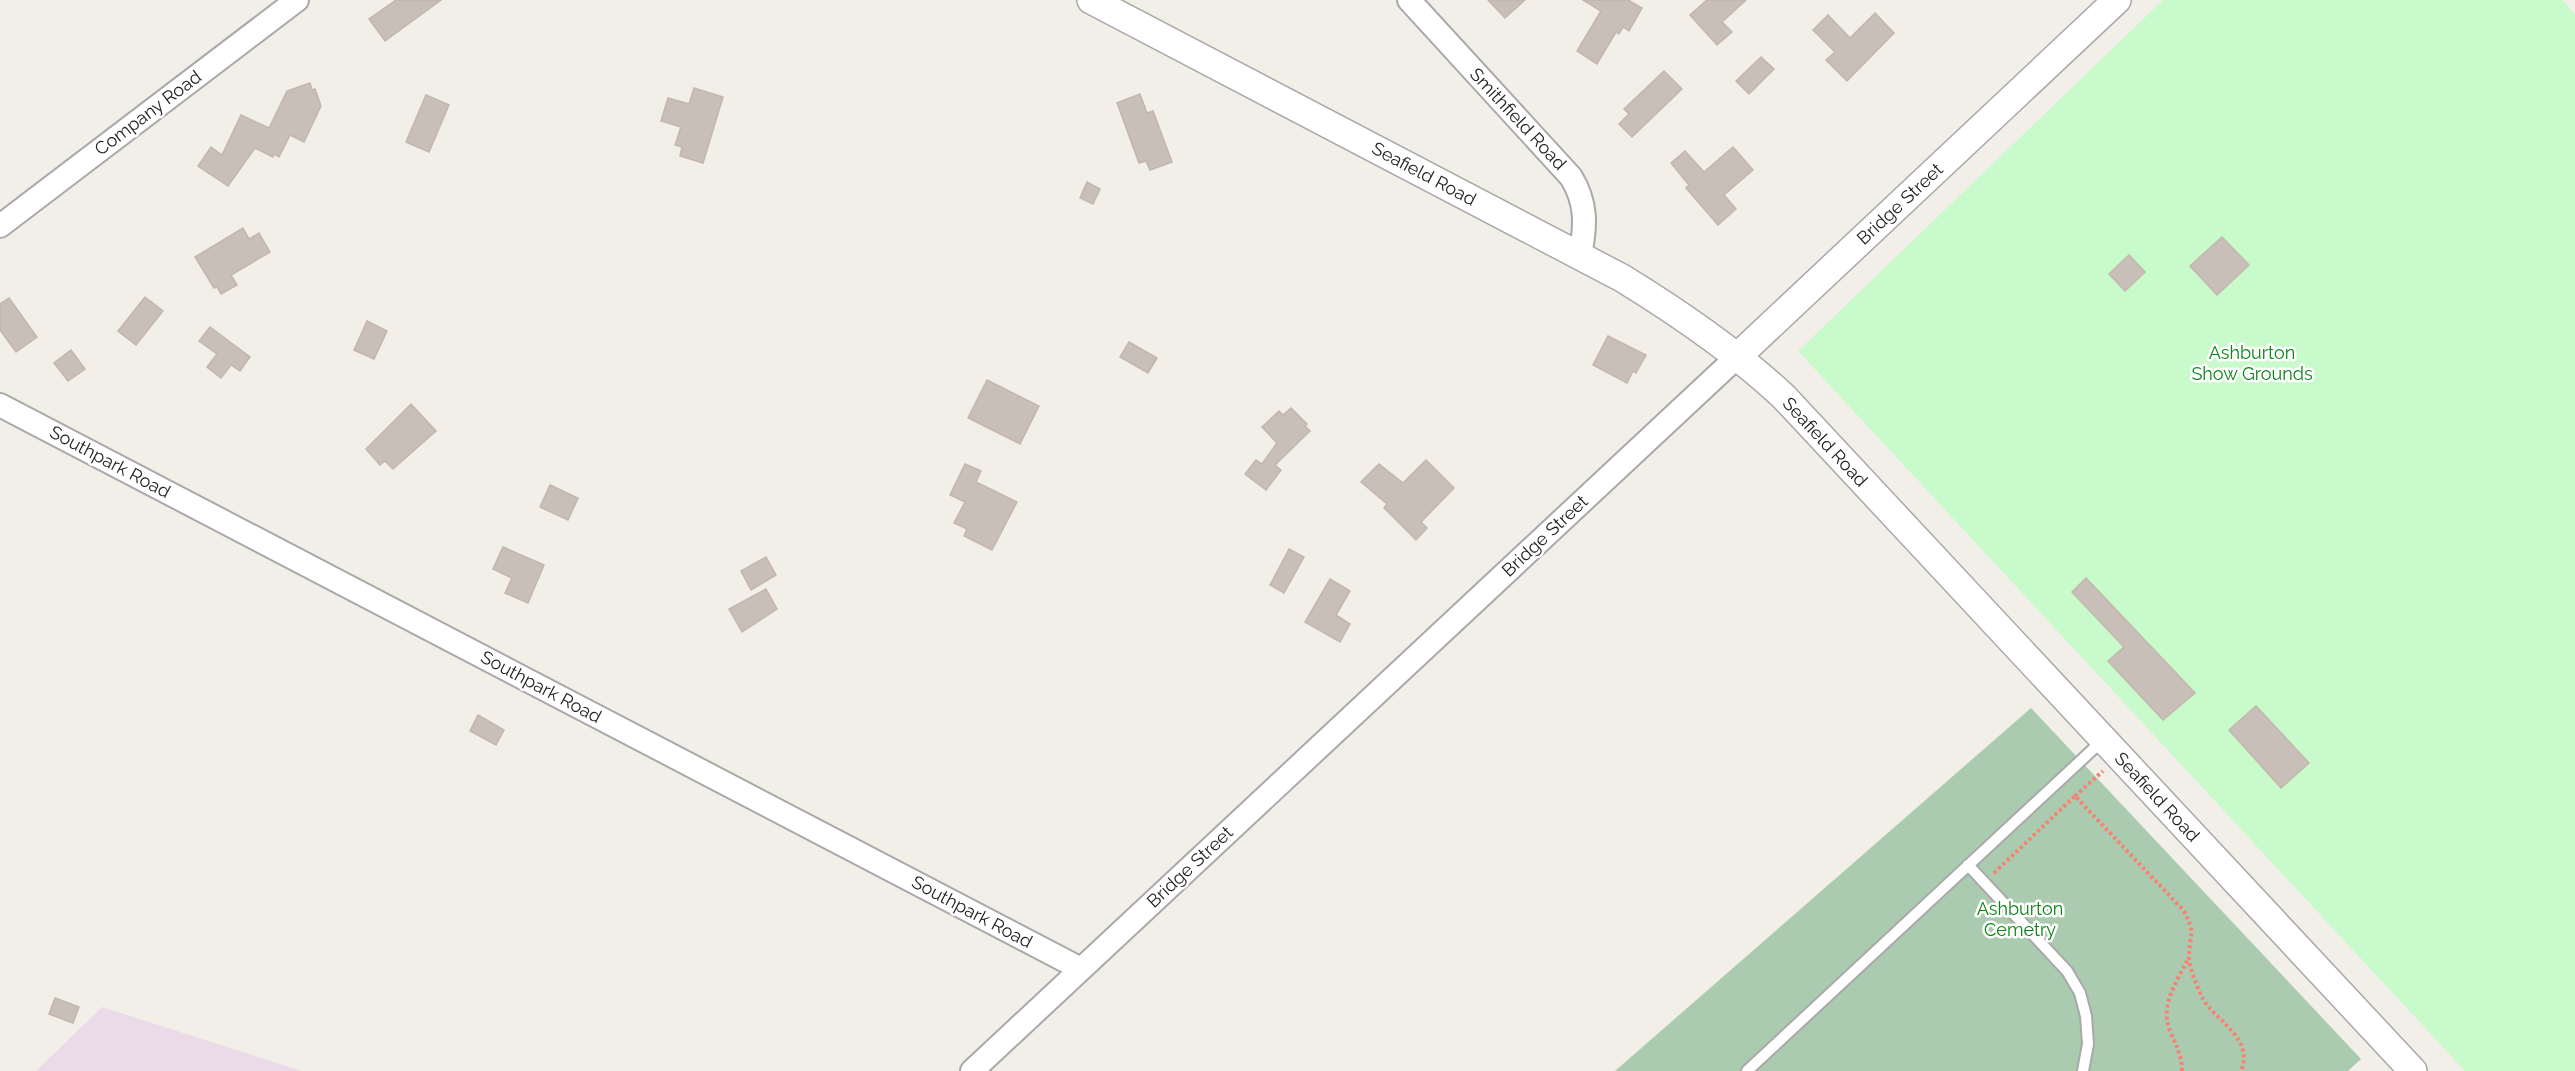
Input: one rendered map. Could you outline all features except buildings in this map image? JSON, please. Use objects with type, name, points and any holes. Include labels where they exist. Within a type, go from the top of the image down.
[{"type":"street","name":"Company Road","points":[[0,226],[297,0]]},
{"type":"street","name":"Seafield Road","points":[[1092,0],[1580,255],[1665,304],[1738,356],[1784,397],[2413,1071]]},
{"type":"street","name":"Smithfield Road","points":[[1409,0],[1571,177],[1581,192],[1586,220],[1580,255]]},
{"type":"street","name":"Bridge Street","points":[[972,1071],[2117,0]]},
{"type":"street","name":"Southpark Road","points":[[0,405],[1081,969]]},
{"type":"lane","points":[[1747,1071],[1968,865],[2111,748]]},
{"type":"lane","points":[[1968,865],[2067,971],[2079,993],[2086,1016],[2088,1044],[2083,1071]]},
{"type":"path","points":[[1984,882],[2075,796],[2111,748]]},
{"type":"path","points":[[2075,796],[2184,911],[2191,925],[2193,941],[2189,957],[2168,1000],[2165,1016],[2179,1051],[2182,1071]]},
{"type":"path","points":[[2189,957],[2203,999],[2237,1036],[2241,1047],[2241,1071]]},
{"type":"shaded area","points":[[102,1007],[302,1071],[36,1071]]},
{"type":"green space","name":"Ashburton Show Grounds","points":[[2163,0],[2562,0],[2575,14],[2575,1071],[2465,1071],[1798,351]]},
{"type":"green space","name":"Ashburton Cemetry","points":[[2031,708],[2361,1059],[2348,1071],[1615,1071]]}]
